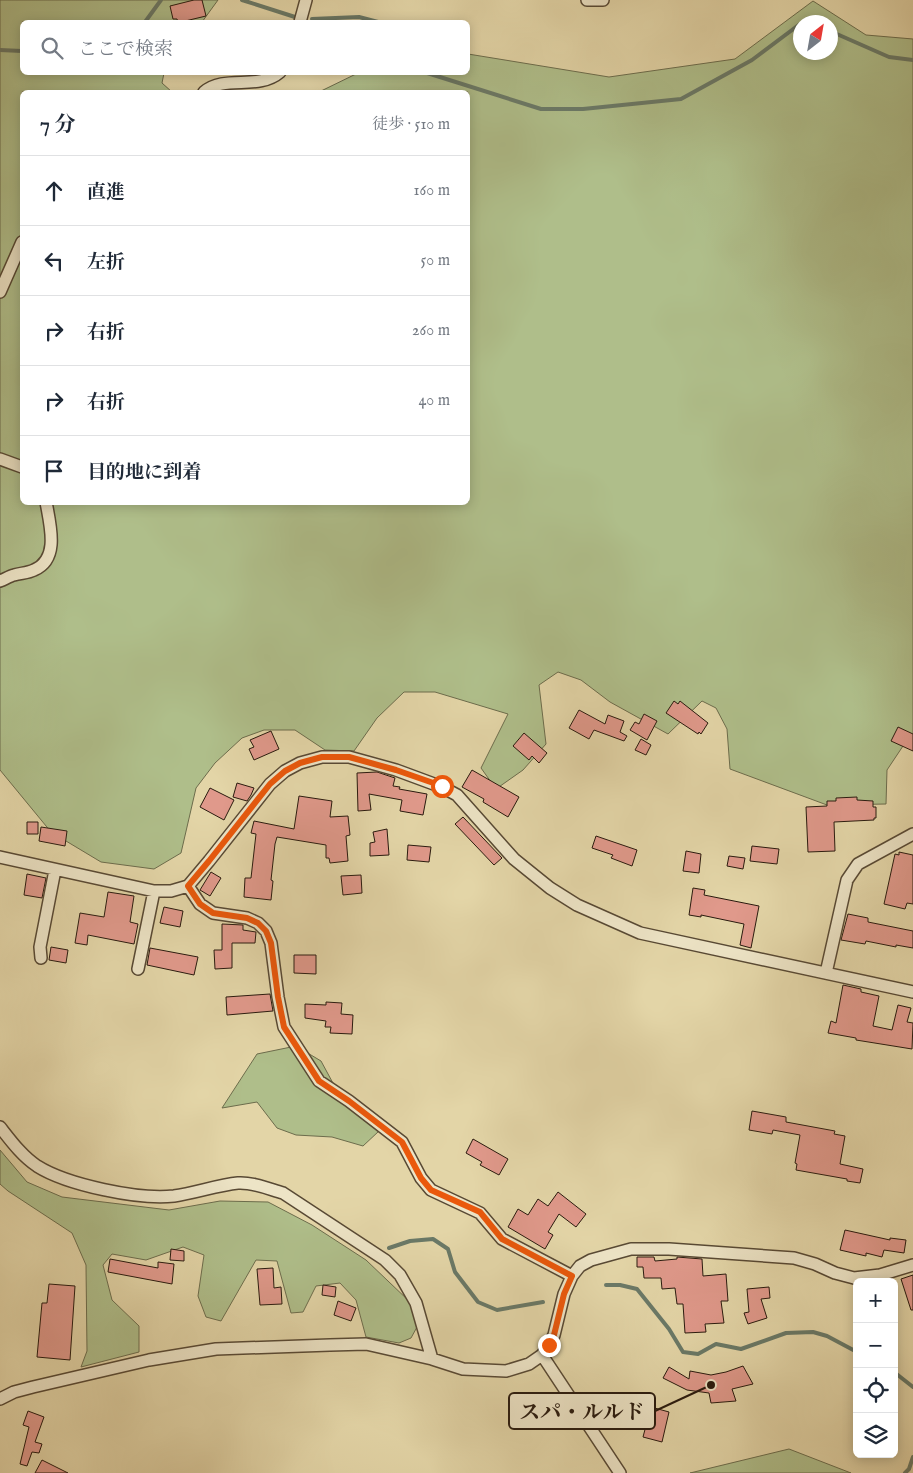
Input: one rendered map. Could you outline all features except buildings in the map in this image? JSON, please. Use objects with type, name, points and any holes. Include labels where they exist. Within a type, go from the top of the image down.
[{"type":"street","points":[[301,20],[306,0]]},
{"type":"street","points":[[587,0],[602,0]]},
{"type":"street","points":[[208,90],[217,85],[268,80],[276,75]]},
{"type":"street","points":[[0,292],[20,247]]},
{"type":"street","points":[[0,459],[20,466]]},
{"type":"street","points":[[0,581],[13,575],[33,571],[44,564],[49,554],[52,538],[46,505]]},
{"type":"street","points":[[0,857],[154,891],[171,891],[188,886],[270,784],[285,771],[300,763],[322,757],[349,757],[396,770],[442,786],[458,795],[514,859],[550,888],[577,905],[640,933],[913,992]]},
{"type":"street","points":[[826,972],[847,880],[858,864],[913,834]]},
{"type":"street","points":[[41,958],[40,947],[55,870]]},
{"type":"street","points":[[188,886],[200,904],[213,913],[247,918],[258,923],[266,931],[271,943],[284,1027],[319,1081],[349,1101],[402,1142],[421,1178],[431,1190],[480,1212],[502,1239],[572,1276]]},
{"type":"street","points":[[138,969],[154,891]]},
{"type":"street","points":[[0,1127],[16,1148],[37,1166],[59,1176],[114,1192],[147,1196],[172,1196],[239,1183],[265,1187],[283,1193],[385,1260],[400,1276],[416,1304],[432,1359]]},
{"type":"street","points":[[0,1399],[14,1392],[33,1387],[149,1360],[216,1349],[366,1344],[432,1359],[463,1369],[506,1372],[529,1364],[542,1355],[554,1335],[564,1294],[572,1276],[580,1266],[591,1260],[631,1249],[669,1248],[794,1258],[854,1278],[880,1275],[913,1265]]},
{"type":"street","points":[[542,1355],[620,1473]]},
{"type":"green space","points":[[0,0],[218,0],[203,20],[20,20],[20,75],[164,75],[162,83],[170,90],[20,90],[20,505],[470,505],[470,90],[323,90],[354,75],[470,75],[470,54],[609,77],[735,59],[793,16],[793,60],[838,60],[838,17],[866,35],[913,39],[913,739],[909,737],[887,770],[886,804],[827,805],[730,769],[727,729],[716,708],[702,701],[668,734],[610,702],[581,680],[558,672],[539,685],[546,744],[523,770],[496,789],[481,768],[508,714],[435,692],[404,692],[377,718],[354,751],[325,750],[295,730],[264,730],[242,738],[215,763],[196,788],[181,853],[154,869],[101,862],[51,832],[0,770]]},
{"type":"green space","points":[[813,1],[835,15],[794,15]]},
{"type":"green space","points":[[296,1046],[321,1061],[334,1085],[379,1131],[363,1146],[332,1137],[296,1135],[277,1128],[257,1102],[222,1108],[257,1054]]},
{"type":"green space","points":[[0,1150],[27,1182],[62,1197],[169,1210],[220,1201],[268,1202],[312,1225],[366,1260],[410,1302],[417,1327],[411,1338],[399,1343],[366,1337],[356,1300],[340,1283],[316,1286],[303,1312],[291,1313],[277,1261],[256,1260],[221,1321],[206,1317],[198,1296],[204,1255],[183,1247],[146,1260],[112,1254],[103,1265],[112,1300],[139,1326],[139,1352],[81,1367],[87,1351],[86,1265],[72,1233],[0,1184]]},
{"type":"green space","points":[[789,1449],[851,1473],[690,1473]]},
{"type":"waterway","points":[[146,20],[161,0]]},
{"type":"waterway","points":[[242,0],[295,17]]},
{"type":"waterway","points":[[312,19],[359,17],[370,20]]},
{"type":"waterway","points":[[433,75],[541,109],[583,109],[681,99],[752,60],[793,29]]},
{"type":"waterway","points":[[838,35],[889,57],[913,60]]},
{"type":"waterway","points":[[0,50],[20,51]]},
{"type":"waterway","points":[[389,1248],[410,1241],[433,1239],[448,1249],[455,1272],[478,1302],[497,1310],[543,1302]]},
{"type":"waterway","points":[[606,1285],[620,1285],[637,1289],[669,1329],[683,1352],[698,1354],[716,1344],[741,1349],[786,1333],[813,1332],[827,1336],[853,1350]]},
{"type":"waterway","points":[[898,1375],[913,1387]]},
{"type":"waterway","points":[[905,1473],[909,1469],[913,1457]]},
{"type":"place","name":"スパ・ルルド","points":[[711,1385]]},
{"type":"route","points":[[442,786],[396,770],[349,757],[322,757],[300,763],[285,771],[270,784],[188,886],[200,904],[213,913],[247,918],[258,923],[266,931],[271,943],[284,1027],[319,1081],[349,1101],[402,1142],[421,1178],[431,1190],[480,1212],[502,1239],[572,1276],[564,1294],[554,1335],[549,1345]]}]
